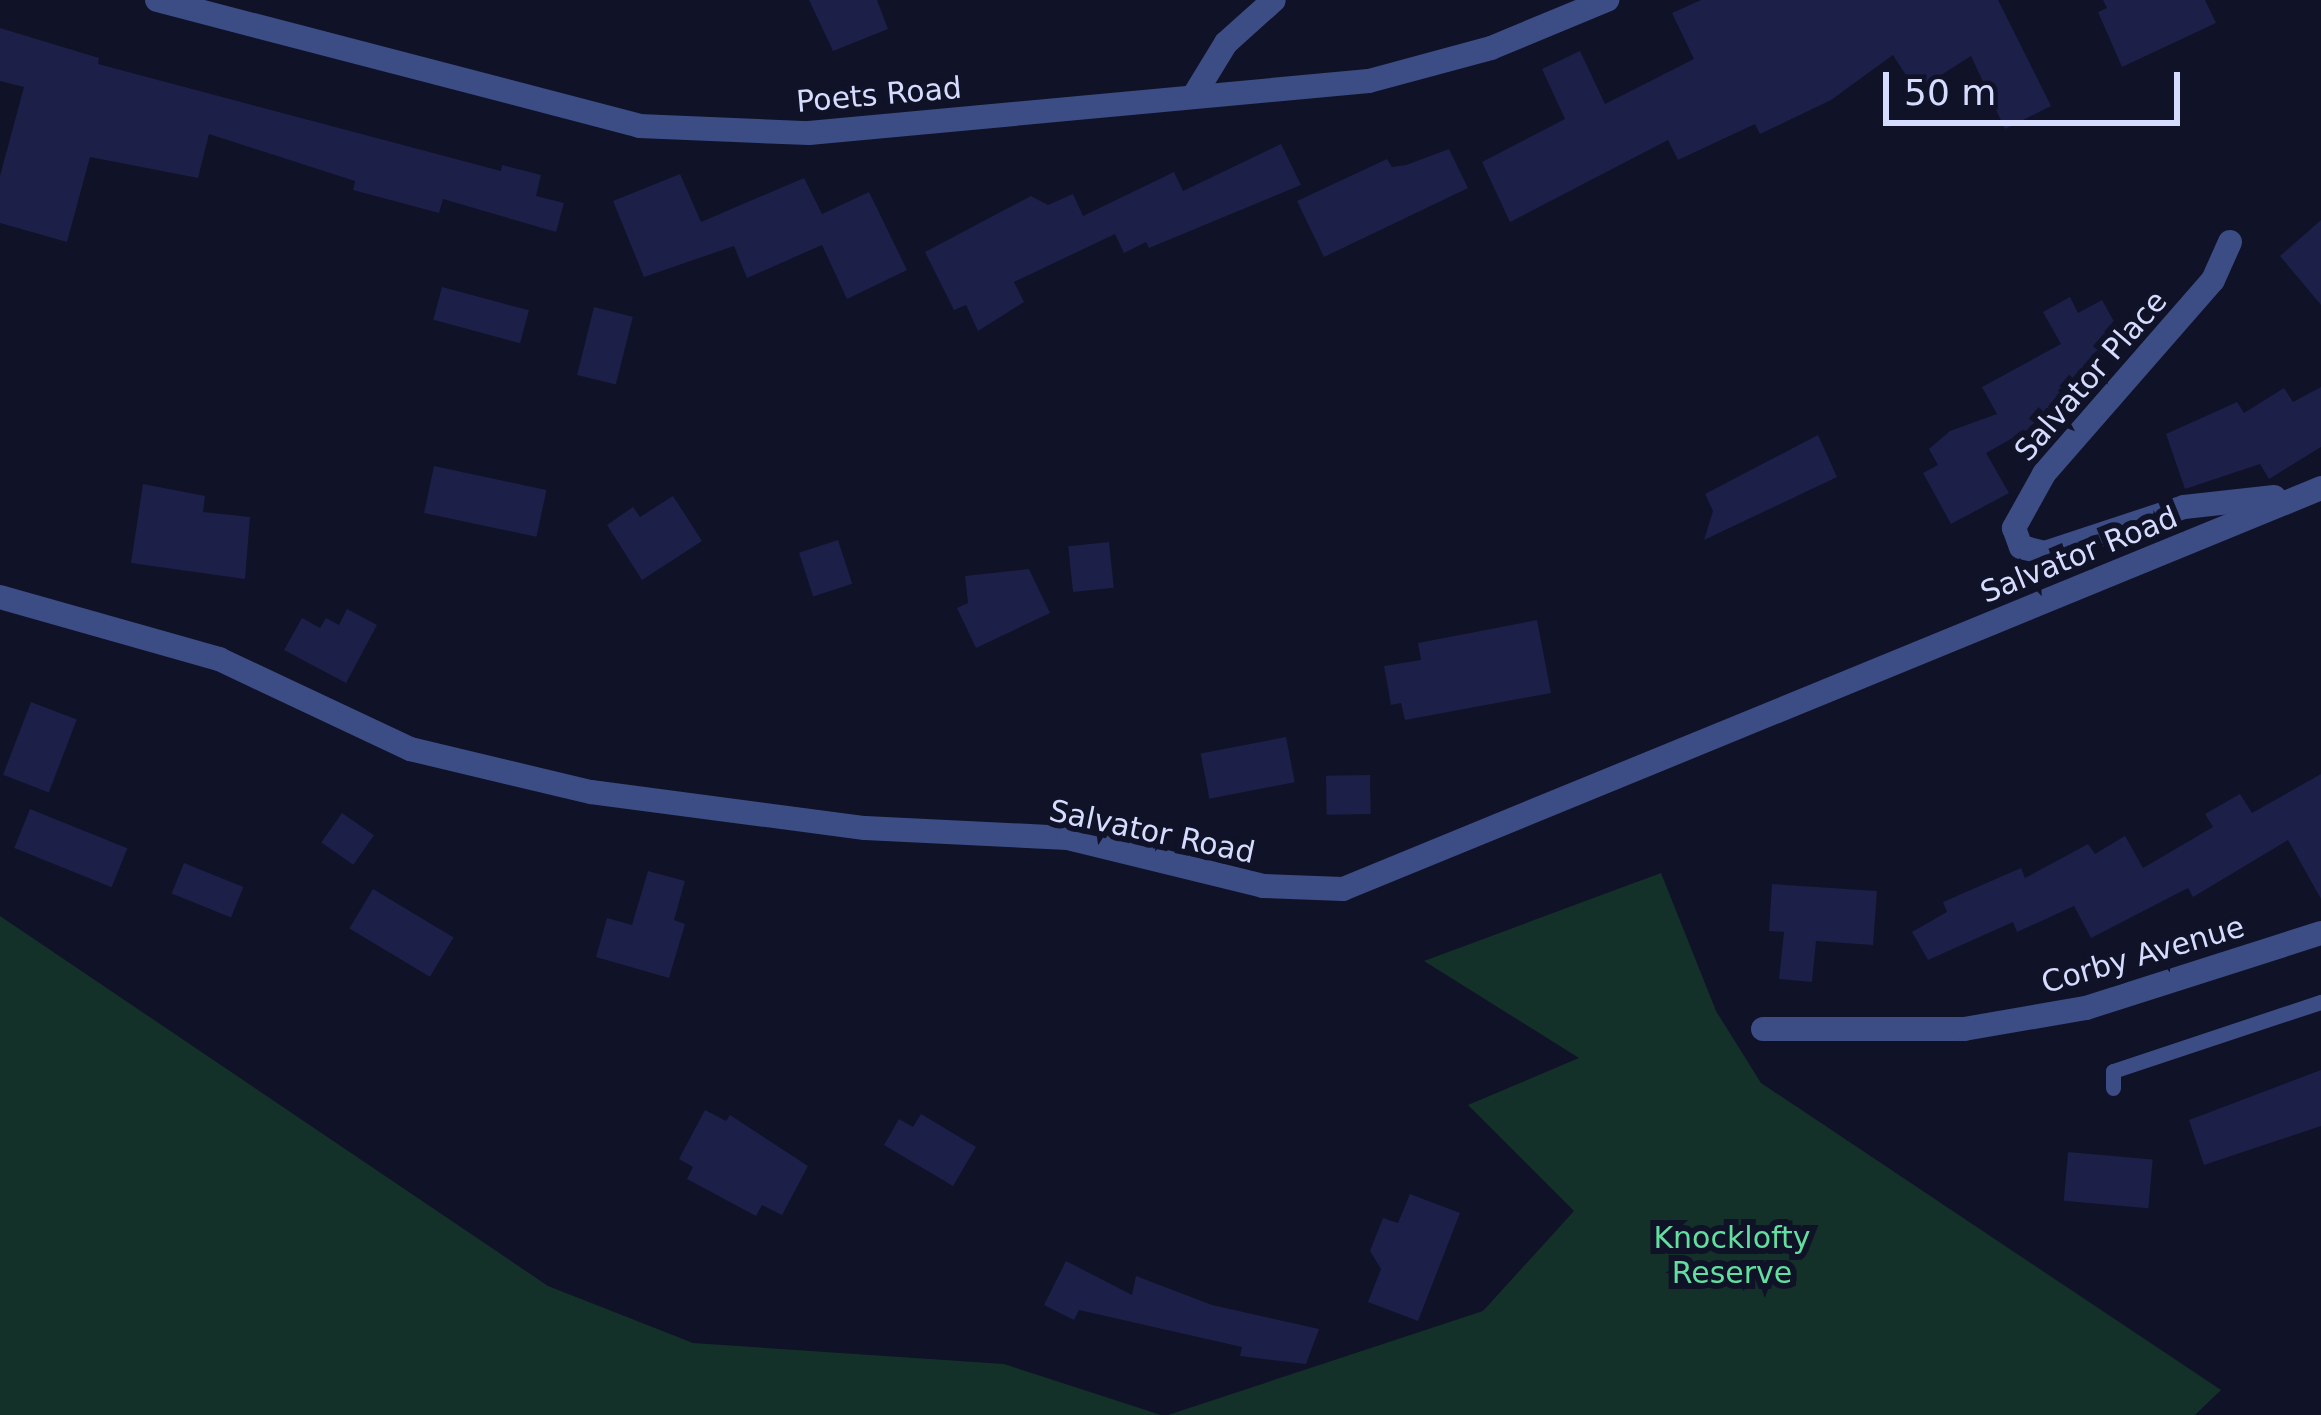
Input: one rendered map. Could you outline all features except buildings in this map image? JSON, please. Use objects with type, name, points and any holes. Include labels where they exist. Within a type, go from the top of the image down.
[{"type":"street","name":"Poets Road","points":[[157,0],[638,126],[809,133],[1369,81],[1491,48],[1607,0]]},
{"type":"street","points":[[1193,97],[1226,43],[1274,0]]},
{"type":"street","name":"Salvator Place","points":[[2230,242],[2213,280],[2044,474],[2017,515],[2015,538],[2029,552],[2045,553],[2183,507],[2313,491]]},
{"type":"street","name":"Salvator Road","points":[[0,597],[219,659],[410,749],[591,792],[866,828],[1068,838],[1245,883],[1343,889],[2313,491]]},
{"type":"street","name":"Corby Avenue","points":[[1763,1030],[1964,1029],[2045,1015],[2321,933]]},
{"type":"lane","points":[[2113,1088],[2113,1072],[2321,1002]]},
{"type":"green space","name":"Knocklofty Reserve","points":[[1661,873],[1716,1011],[1761,1083],[2221,1390],[2195,1415],[1168,1415],[1483,1311],[1574,1211],[1468,1105],[1579,1058],[1424,961]]},
{"type":"green space","points":[[0,916],[548,1286],[693,1343],[1004,1364],[1161,1415],[0,1415]]}]
